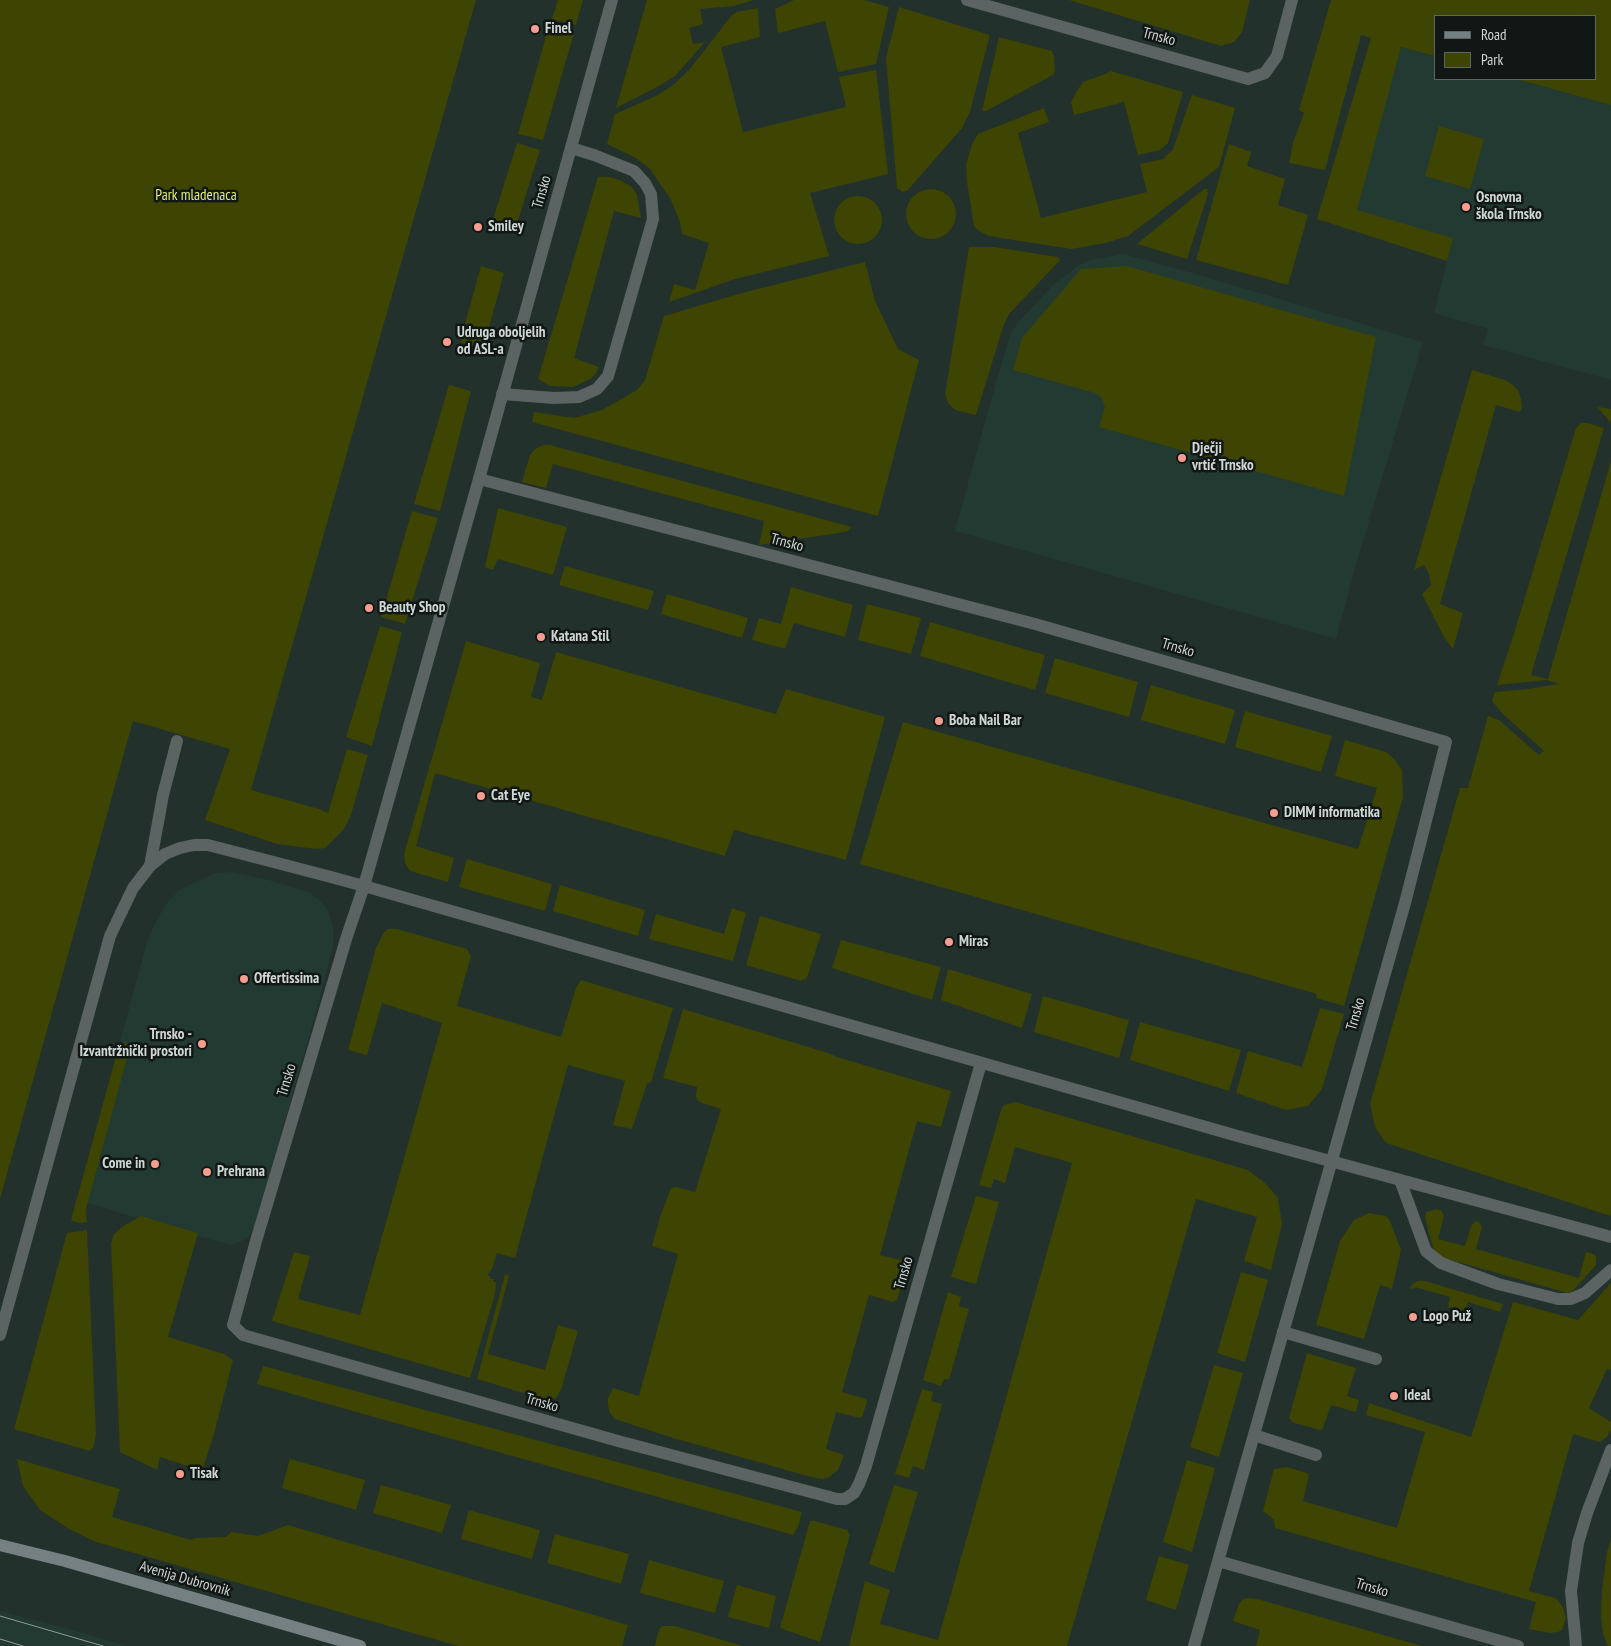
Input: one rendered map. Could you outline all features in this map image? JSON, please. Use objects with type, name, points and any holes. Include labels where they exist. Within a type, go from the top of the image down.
[{"type":"main road","name":"Avenija Dubrovnik","points":[[0,1545],[65,1561],[360,1646]]},
{"type":"street","name":"Trnsko","points":[[612,0],[364,886],[347,936],[233,1325],[243,1335],[556,1424],[838,1499],[845,1499],[854,1493],[866,1466],[981,1063]]},
{"type":"street","name":"Trnsko","points":[[969,0],[1248,78],[1264,73],[1277,56],[1292,0]]},
{"type":"street","points":[[502,394],[554,398],[579,397],[597,389],[608,376],[652,219],[651,194],[645,183],[634,171],[571,148]]},
{"type":"street","name":"Trnsko","points":[[479,479],[1035,624],[1446,742],[1405,903],[1194,1646]]},
{"type":"street","points":[[150,866],[163,795],[177,741]]},
{"type":"street","points":[[0,1335],[110,936],[133,888],[150,866],[165,854],[180,848],[194,846],[208,846],[364,886],[1234,1135],[1611,1237]]},
{"type":"street","points":[[1400,1180],[1426,1251],[1441,1263],[1498,1284],[1558,1299],[1571,1299],[1584,1293],[1611,1270]]},
{"type":"street","points":[[1283,1332],[1376,1359]]},
{"type":"street","points":[[1254,1435],[1316,1455]]},
{"type":"street","points":[[1576,1646],[1571,1591],[1578,1543],[1587,1513],[1611,1450]]},
{"type":"street","name":"Trnsko","points":[[1218,1561],[1518,1646]]},
{"type":"shaded area","name":"Osnovna škola Trnsko","points":[[1402,47],[1434,56],[1434,80],[1520,80],[1611,105],[1611,380],[1483,345],[1488,329],[1434,313],[1447,261],[1317,219],[1331,173]]},
{"type":"shaded area","name":"Dječji vrtić Trnsko","points":[[1123,254],[1423,342],[1355,568],[1336,639],[955,531],[1011,332],[1054,284],[1079,265],[1090,260]]},
{"type":"shaded area","points":[[232,872],[265,879],[309,892],[321,901],[328,911],[333,927],[333,947],[257,1220],[250,1235],[232,1245],[77,1200],[147,942],[155,923],[167,903],[178,891],[216,873]]},
{"type":"shaded area","points":[[0,1611],[80,1632],[126,1646],[0,1646]]},
{"type":"green space","name":"Park mladenaca","points":[[0,0],[476,0],[251,790],[328,813],[347,749],[368,755],[351,815],[344,829],[325,848],[317,849],[277,844],[205,820],[230,749],[133,721],[0,1199]]},
{"type":"green space","points":[[558,0],[583,0],[576,25],[552,19]]},
{"type":"green space","points":[[647,0],[754,0],[734,6],[700,9],[703,24],[689,28],[693,44],[705,42],[675,76],[616,108]]},
{"type":"green space","points":[[794,0],[864,0],[889,7],[876,64],[838,72],[825,21],[778,33],[775,9]]},
{"type":"green space","points":[[1069,0],[1250,0],[1242,32],[1234,42],[1221,46]]},
{"type":"green space","points":[[1331,0],[1611,0],[1611,105],[1520,80],[1596,80],[1596,15],[1434,15],[1434,56],[1401,47],[1357,210],[1453,238],[1447,261],[1317,219],[1371,38],[1361,35],[1325,170],[1289,163],[1293,143],[1304,113],[1299,110]]},
{"type":"green space","points":[[899,7],[990,35],[970,112],[962,128],[908,190],[902,192],[897,188],[886,58]]},
{"type":"green space","points":[[758,8],[760,37],[721,47],[743,132],[846,107],[839,77],[876,70],[888,174],[810,193],[829,256],[735,279],[669,302],[674,284],[695,290],[709,243],[682,234],[680,222],[671,200],[650,169],[636,158],[607,144],[615,114],[656,96],[673,85],[689,70],[732,15],[737,12]]},
{"type":"green space","points":[[549,26],[574,33],[543,140],[518,134]]},
{"type":"green space","points":[[999,37],[1052,51],[1055,72],[1053,75],[986,111],[982,111]]},
{"type":"green space","points":[[1111,71],[1183,92],[1168,143],[1160,150],[1138,155],[1124,102],[1074,115],[1071,103],[1083,82]]},
{"type":"green space","points":[[1192,95],[1235,108],[1219,167],[1128,236],[1106,243],[1071,249],[989,236],[974,226],[966,165],[972,144],[978,134],[1044,108],[1049,122],[1018,133],[1041,218],[1147,192],[1140,164],[1163,159],[1173,149]]},
{"type":"green space","points":[[1439,126],[1484,139],[1470,189],[1425,176]]},
{"type":"green space","points":[[517,143],[540,150],[514,233],[491,226]]},
{"type":"green space","points":[[1229,144],[1251,152],[1247,166],[1285,179],[1278,205],[1308,215],[1288,285],[1196,260]]},
{"type":"green space","points":[[598,177],[610,177],[632,187],[637,195],[641,218],[614,211],[574,358],[599,367],[596,373],[592,378],[573,387],[550,386],[538,379]]},
{"type":"green space","points":[[926,189],[936,189],[949,196],[956,209],[956,219],[949,232],[936,239],[926,239],[917,235],[910,228],[906,219],[906,209],[910,200],[917,193]]},
{"type":"green space","points":[[1204,189],[1207,189],[1208,194],[1187,259],[1137,244]]},
{"type":"green space","points":[[858,196],[867,198],[875,203],[880,211],[882,220],[880,229],[875,237],[867,242],[858,244],[849,242],[841,237],[836,229],[834,220],[836,211],[841,203],[849,198]]},
{"type":"green space","points":[[969,247],[994,247],[1058,257],[1060,260],[1009,314],[1003,327],[976,415],[955,410],[948,403],[945,394]]},
{"type":"green space","points":[[865,262],[875,301],[898,349],[919,360],[878,516],[532,422],[534,412],[574,418],[602,410],[637,390],[645,380],[664,316],[742,293]]},
{"type":"green space","points":[[481,266],[504,273],[483,349],[460,342]]},
{"type":"green space","points":[[1127,266],[1376,337],[1344,496],[1099,427],[1105,407],[1101,397],[1095,393],[1013,370],[1022,338],[1081,269]]},
{"type":"green space","points":[[1472,370],[1505,380],[1513,385],[1518,390],[1522,408],[1520,412],[1496,405],[1440,604],[1463,613],[1453,649],[1444,637],[1422,594],[1431,585],[1429,574],[1424,565],[1414,570]]},
{"type":"green space","points":[[449,385],[471,391],[440,511],[414,504]]},
{"type":"green space","points":[[1598,407],[1611,409],[1611,423],[1599,409]]},
{"type":"green space","points":[[1581,423],[1604,428],[1531,675],[1548,679],[1611,461],[1611,1216],[1386,1143],[1375,1127],[1370,1104],[1460,788],[1468,788],[1488,716],[1499,720],[1539,755],[1544,751],[1503,714],[1492,701],[1495,692],[1559,684],[1547,680],[1497,685],[1576,428]]},
{"type":"green space","points":[[544,445],[550,445],[852,527],[848,531],[839,533],[759,545],[764,521],[553,464],[546,488],[522,482],[530,455],[535,449]]},
{"type":"green space","points":[[498,508],[567,527],[553,575],[498,559],[493,570],[485,567]]},
{"type":"green space","points":[[412,511],[438,518],[405,624],[381,617]]},
{"type":"green space","points":[[565,566],[654,591],[648,610],[559,585]]},
{"type":"green space","points":[[791,587],[853,605],[845,637],[794,623],[785,649],[752,640],[759,618],[781,624]]},
{"type":"green space","points":[[667,594],[748,618],[742,638],[661,614]]},
{"type":"green space","points":[[867,604],[921,618],[911,654],[858,640]]},
{"type":"green space","points":[[930,622],[1045,655],[1035,690],[920,656]]},
{"type":"green space","points":[[380,626],[402,632],[372,746],[346,737]]},
{"type":"green space","points":[[466,641],[540,663],[531,697],[542,700],[556,652],[776,714],[786,689],[885,717],[846,860],[734,830],[725,856],[435,773],[416,846],[454,858],[448,882],[410,871],[405,863],[404,854]]},
{"type":"green space","points":[[1055,658],[1138,682],[1129,717],[1045,693]]},
{"type":"green space","points":[[1151,685],[1235,710],[1225,744],[1141,720]]},
{"type":"green space","points":[[1245,711],[1332,736],[1321,772],[1235,747]]},
{"type":"green space","points":[[903,722],[1358,849],[1377,788],[1335,776],[1345,740],[1386,752],[1402,770],[1403,797],[1344,1006],[1316,998],[1317,994],[860,864]]},
{"type":"green space","points":[[467,859],[552,884],[545,911],[459,887]]},
{"type":"green space","points":[[560,885],[645,910],[638,936],[553,911]]},
{"type":"green space","points":[[732,908],[746,913],[733,961],[649,939],[656,914],[724,934]]},
{"type":"green space","points":[[760,916],[821,934],[807,978],[801,981],[746,965]]},
{"type":"green space","points":[[388,929],[397,929],[467,949],[471,956],[457,1006],[561,1037],[576,988],[581,980],[673,1008],[651,1082],[647,1084],[632,1129],[613,1125],[625,1081],[568,1065],[515,1258],[497,1253],[492,1269],[488,1274],[490,1279],[494,1279],[493,1282],[496,1282],[495,1294],[470,1378],[272,1321],[294,1252],[310,1256],[298,1299],[360,1315],[442,1023],[382,1003],[367,1055],[348,1050],[376,948],[384,932]]},
{"type":"green space","points":[[841,940],[941,967],[932,1000],[832,968]]},
{"type":"green space","points":[[948,969],[1032,994],[1022,1028],[941,1000]]},
{"type":"green space","points":[[1043,996],[1129,1020],[1119,1058],[1034,1032]]},
{"type":"green space","points":[[1320,1008],[1344,1014],[1322,1089],[1308,1106],[1286,1110],[1236,1093],[1248,1051],[1302,1067]]},
{"type":"green space","points":[[683,1009],[951,1091],[941,1127],[917,1121],[880,1255],[904,1261],[905,1271],[897,1300],[893,1302],[869,1295],[842,1392],[866,1399],[867,1402],[860,1418],[836,1412],[826,1449],[844,1455],[838,1470],[823,1479],[670,1437],[615,1419],[610,1413],[608,1398],[613,1388],[639,1396],[678,1254],[652,1246],[660,1217],[671,1188],[676,1187],[695,1192],[721,1109],[697,1100],[697,1087],[663,1078]]},
{"type":"green space","points":[[1140,1022],[1241,1050],[1229,1091],[1130,1060]]},
{"type":"green space","points":[[120,1042],[128,1044],[127,1058],[86,1209],[87,1222],[79,1223],[71,1220]]},
{"type":"green space","points":[[1015,1102],[1248,1170],[1265,1183],[1278,1198],[1282,1224],[1271,1270],[1244,1261],[1257,1217],[1196,1199],[1067,1646],[849,1646],[865,1581],[890,1590],[880,1624],[938,1640],[1072,1163],[1015,1147],[1005,1183],[994,1179],[991,1188],[979,1185],[1002,1107]]},
{"type":"green space","points":[[976,1196],[999,1202],[976,1284],[951,1277]]},
{"type":"green space","points":[[1437,1209],[1442,1211],[1444,1216],[1438,1239],[1465,1246],[1472,1224],[1476,1221],[1482,1227],[1476,1249],[1579,1278],[1586,1252],[1596,1256],[1596,1265],[1571,1293],[1441,1257],[1434,1251],[1425,1218],[1426,1212]]},
{"type":"green space","points":[[1369,1213],[1386,1216],[1390,1221],[1401,1250],[1392,1289],[1380,1285],[1364,1339],[1316,1325],[1340,1241],[1354,1220]]},
{"type":"green space","points":[[141,1216],[198,1233],[168,1337],[224,1354],[233,1360],[214,1434],[202,1471],[160,1457],[157,1470],[120,1452],[111,1243],[114,1234]]},
{"type":"green space","points":[[87,1230],[96,1434],[94,1446],[90,1451],[14,1429],[67,1233]]},
{"type":"green space","points":[[1241,1272],[1268,1280],[1245,1362],[1217,1353]]},
{"type":"green space","points":[[505,1274],[509,1276],[488,1354],[545,1370],[558,1325],[578,1331],[561,1390],[556,1398],[547,1400],[477,1379]]},
{"type":"green space","points":[[1418,1281],[1425,1281],[1503,1304],[1500,1312],[1468,1302],[1465,1311],[1448,1307],[1450,1297],[1415,1287],[1414,1289],[1409,1288]]},
{"type":"green space","points":[[1611,1283],[1611,1370],[1607,1369],[1589,1408],[1611,1422],[1611,1430],[1607,1437],[1600,1442],[1573,1434],[1529,1591],[1555,1598],[1559,1602],[1563,1607],[1566,1618],[1562,1630],[1549,1633],[1529,1629],[1536,1602],[1275,1528],[1274,1520],[1263,1511],[1274,1469],[1287,1467],[1309,1475],[1303,1501],[1397,1528],[1425,1432],[1366,1415],[1369,1403],[1471,1437],[1513,1302],[1578,1320]]},
{"type":"green space","points":[[948,1292],[961,1297],[959,1306],[969,1309],[949,1380],[944,1379],[941,1386],[923,1380]]},
{"type":"green space","points":[[1307,1353],[1356,1368],[1347,1396],[1359,1400],[1356,1412],[1331,1405],[1321,1430],[1294,1423],[1289,1418]]},
{"type":"green space","points":[[1214,1365],[1243,1373],[1219,1457],[1190,1447]]},
{"type":"green space","points":[[263,1366],[802,1512],[798,1527],[793,1535],[257,1384]]},
{"type":"green space","points":[[922,1389],[933,1392],[931,1401],[942,1404],[924,1470],[913,1466],[909,1478],[895,1474]]},
{"type":"green space","points":[[17,1459],[120,1489],[112,1517],[191,1540],[195,1538],[226,1537],[231,1532],[258,1536],[288,1525],[628,1625],[622,1646],[458,1646],[96,1542],[69,1529],[40,1510],[23,1486]]},
{"type":"green space","points":[[290,1459],[365,1480],[356,1510],[282,1488]]},
{"type":"green space","points":[[1187,1460],[1215,1468],[1192,1552],[1163,1542]]},
{"type":"green space","points":[[381,1485],[451,1505],[442,1533],[373,1513]]},
{"type":"green space","points":[[894,1485],[918,1492],[894,1573],[869,1564]]},
{"type":"green space","points":[[469,1510],[540,1530],[532,1559],[461,1539]]},
{"type":"green space","points":[[810,1521],[847,1530],[850,1535],[820,1642],[780,1628]]},
{"type":"green space","points":[[555,1534],[629,1554],[621,1584],[547,1563]]},
{"type":"green space","points":[[1611,1540],[1611,1646],[1608,1646],[1603,1634],[1601,1617],[1602,1590],[1607,1552]]},
{"type":"green space","points":[[1159,1556],[1189,1565],[1176,1610],[1146,1600]]},
{"type":"green space","points":[[649,1560],[724,1581],[715,1613],[640,1593]]},
{"type":"green space","points":[[737,1585],[776,1596],[769,1628],[728,1617]]},
{"type":"green space","points":[[1251,1598],[1422,1646],[1256,1646],[1260,1630],[1233,1621],[1239,1604],[1243,1599]]},
{"type":"green space","points":[[663,1626],[675,1626],[743,1646],[655,1646],[660,1628]]},
{"type":"tram line","points":[[0,1616],[103,1646]]},
{"type":"tram line","points":[[0,1639],[23,1646]]},
{"type":"place","name":"Finel","points":[[535,29]]},
{"type":"place","name":"Osnovna škola Trnsko","points":[[1466,207]]},
{"type":"place","name":"Smiley","points":[[478,227]]},
{"type":"place","name":"Udruga oboljelih od ASL-a","points":[[447,342]]},
{"type":"place","name":"Dječji vrtić Trnsko","points":[[1182,458]]},
{"type":"place","name":"Beauty Shop","points":[[369,608]]},
{"type":"place","name":"Katana Stil","points":[[541,637]]},
{"type":"place","name":"Boba Nail Bar","points":[[939,721]]},
{"type":"place","name":"Cat Eye","points":[[481,796]]},
{"type":"place","name":"DIMM informatika","points":[[1274,813]]},
{"type":"place","name":"Miras","points":[[949,942]]},
{"type":"place","name":"Offertissima","points":[[244,979]]},
{"type":"place","name":"Trnsko - Izvantržnički prostori","points":[[202,1044]]},
{"type":"place","name":"Come in","points":[[155,1164]]},
{"type":"place","name":"Prehrana","points":[[207,1172]]},
{"type":"place","name":"Logo Puž","points":[[1413,1317]]},
{"type":"place","name":"Ideal","points":[[1394,1396]]},
{"type":"place","name":"Tisak","points":[[180,1474]]}]
